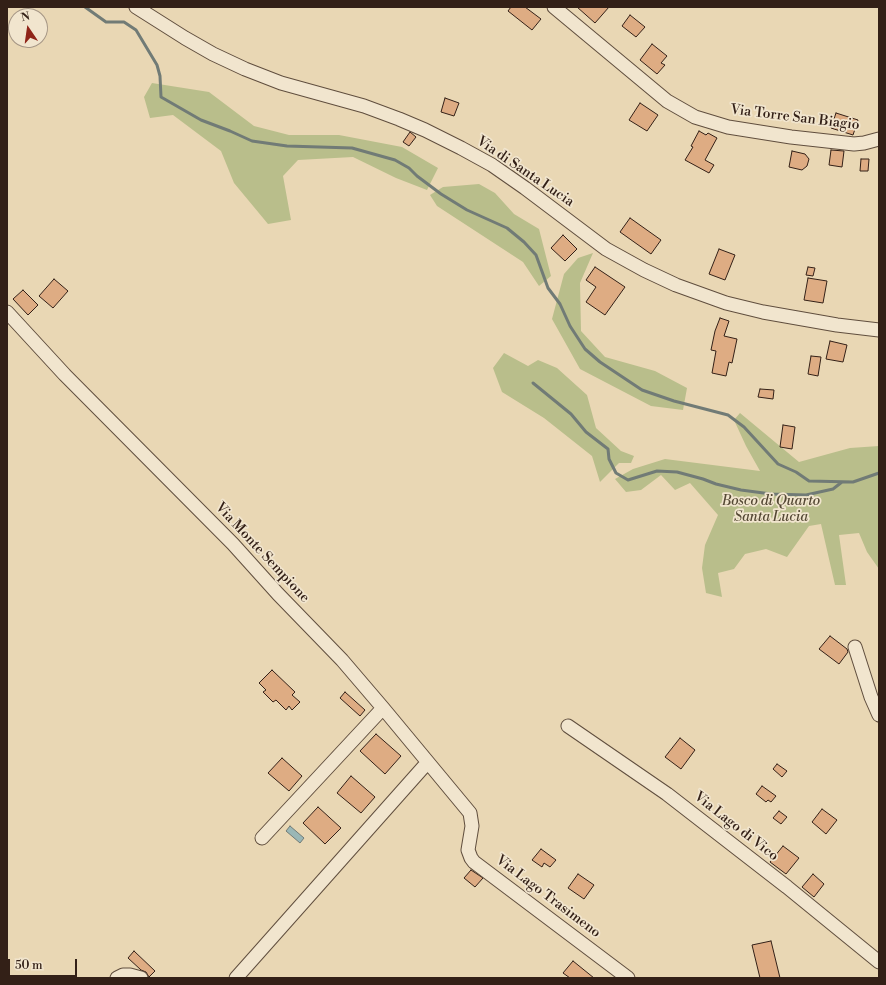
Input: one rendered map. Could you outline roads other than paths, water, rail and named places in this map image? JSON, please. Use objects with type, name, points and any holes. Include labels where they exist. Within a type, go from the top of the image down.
[{"type":"street","name":"Via di Santa Lucia","points":[[136,7],[190,41],[245,70],[281,83],[364,106],[425,130],[461,148],[492,165],[606,249],[644,270],[676,285],[709,298],[749,309],[836,325],[879,330]]},
{"type":"street","name":"Via Torre San Biagio","points":[[554,7],[667,101],[682,111],[695,117],[728,127],[791,137],[854,144],[879,139]]},
{"type":"street","name":"Via Monte Sempione","points":[[7,312],[65,375],[233,544],[278,594],[342,660],[468,810],[472,822],[472,832]]},
{"type":"street","points":[[855,647],[871,697],[879,715]]},
{"type":"street","points":[[262,838],[383,708]]},
{"type":"street","name":"Via Lago di Vico","points":[[568,726],[667,794],[787,887],[879,962]]},
{"type":"street","points":[[236,978],[427,762]]},
{"type":"street","name":"Via Lago Trasimeno","points":[[472,832],[468,850],[474,862],[628,978]]},
{"type":"street","points":[[116,978],[123,975],[141,978]]},
{"type":"water","points":[[290,826],[304,838],[300,843],[286,831]]},
{"type":"waterway","points":[[85,7],[106,22],[124,22],[136,30],[157,65],[160,76],[161,97],[201,120],[252,141],[287,146],[352,148],[395,160],[409,168],[441,194],[467,210],[507,228],[524,242],[536,255],[548,288],[560,304],[570,326],[585,349],[600,362],[642,390],[674,401],[728,415],[744,427],[778,464],[796,472],[809,481],[853,482],[879,473]]},
{"type":"waterway","points":[[533,383],[571,414],[586,432],[608,449],[609,459],[616,473],[628,480],[657,471],[677,472],[741,490],[771,494],[806,495],[833,489],[842,482]]},
{"type":"park label","name":"Bosco di Quarto Santa Lucia","points":[[771,510]]}]
